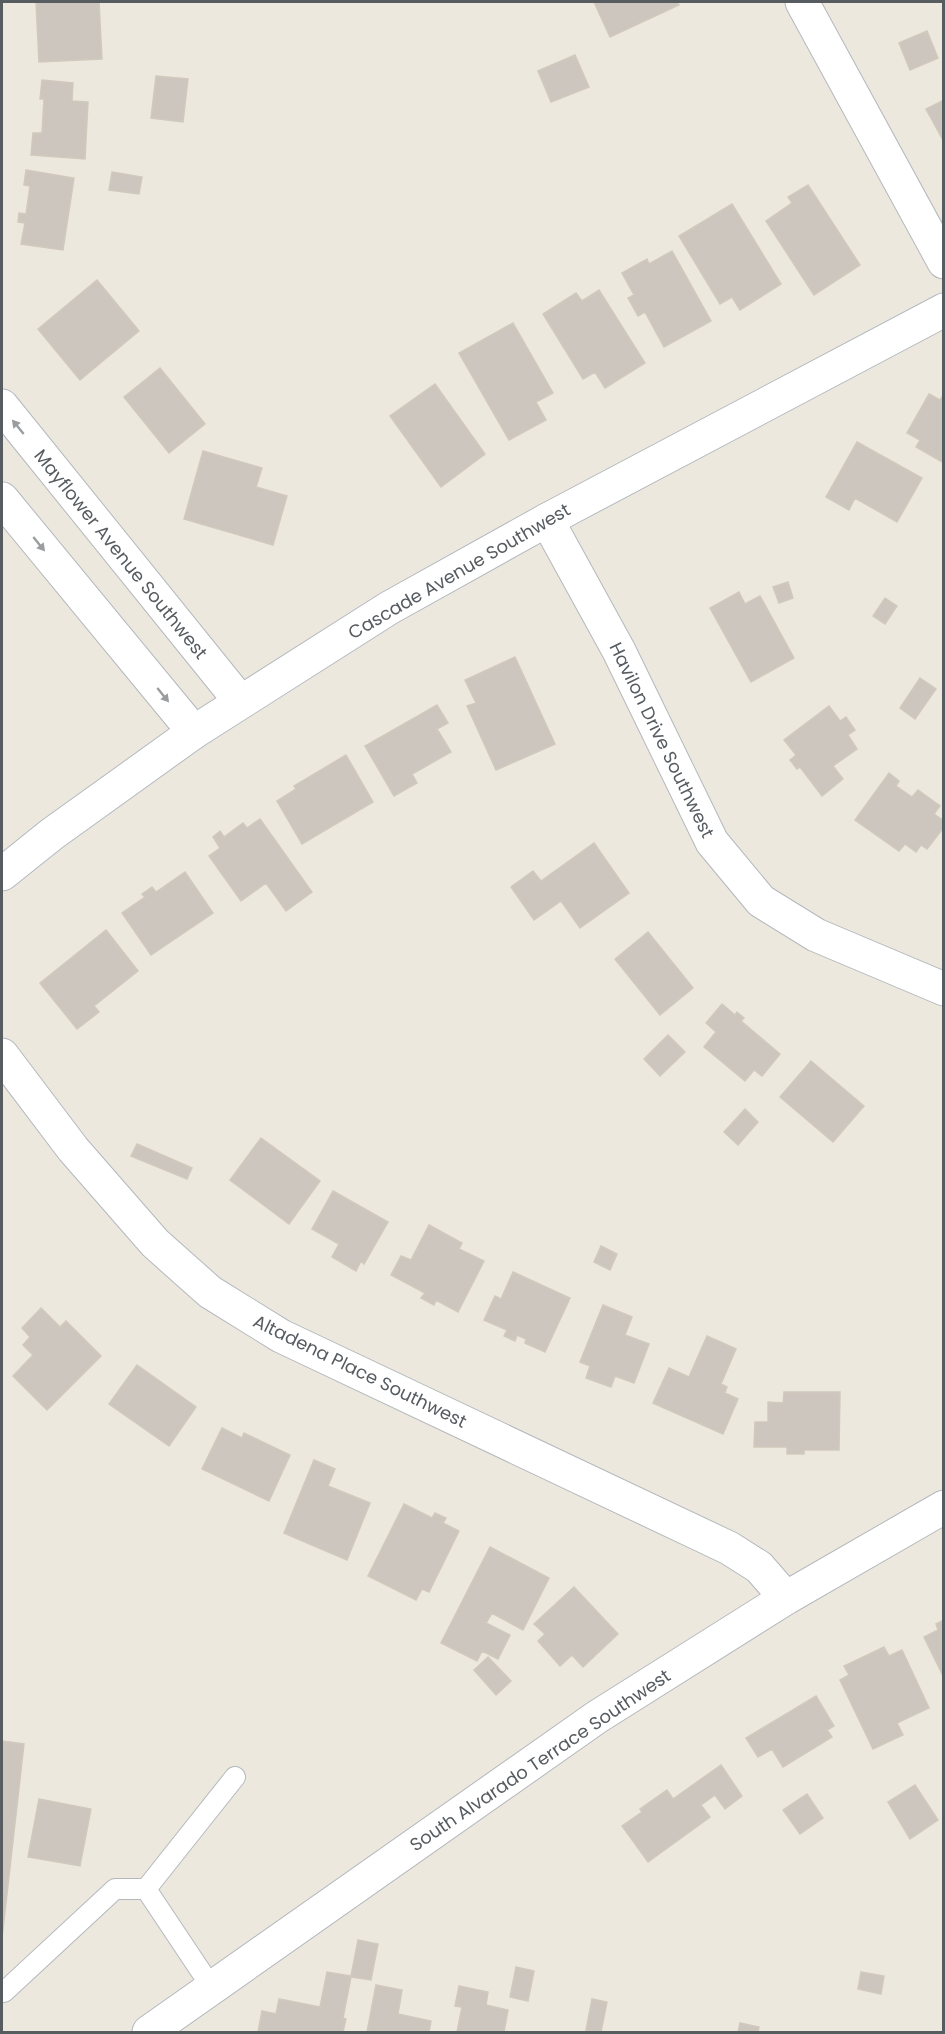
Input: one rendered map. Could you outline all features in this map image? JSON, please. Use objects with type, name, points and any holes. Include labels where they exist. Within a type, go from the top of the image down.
[{"type":"street","points":[[802,2],[944,262]]},
{"type":"street","name":"Cascade Avenue Southwest","points":[[2,874],[52,834],[194,732],[389,608],[547,520],[944,310]]},
{"type":"street","name":"Mayflower Avenue Southwest","points":[[2,406],[240,701]]},
{"type":"street","points":[[2,499],[194,732]]},
{"type":"street","name":"Havilon Drive Southwest","points":[[547,520],[619,651],[712,842],[761,901],[816,935],[944,989]]},
{"type":"street","name":"Altadena Place Southwest","points":[[2,1055],[73,1149],[154,1243],[210,1292],[281,1336],[729,1548],[759,1567],[786,1598]]},
{"type":"street","name":"South Alvarado Terrace Southwest","points":[[149,2032],[597,1717],[786,1598],[944,1507]]},
{"type":"lane","points":[[146,1889],[235,1777]]},
{"type":"lane","points":[[2,1992],[115,1889],[146,1889]]},
{"type":"lane","points":[[146,1889],[212,1988]]},
{"type":"building","points":[[36,2],[99,2],[102,59],[39,62]]},
{"type":"building","points":[[594,2],[677,2],[679,5],[610,37]]},
{"type":"building","points":[[927,31],[938,58],[910,70],[899,43]]},
{"type":"building","points":[[575,55],[589,87],[551,102],[538,71]]},
{"type":"building","points":[[156,76],[188,79],[183,122],[151,118]]},
{"type":"building","points":[[42,80],[73,83],[72,101],[88,102],[85,159],[31,155],[33,133],[42,133],[44,99],[40,99]]},
{"type":"building","points":[[944,100],[944,142],[926,109]]},
{"type":"building","points":[[26,170],[74,178],[63,250],[21,244],[25,223],[18,222],[19,213],[26,214],[30,186],[24,185]]},
{"type":"building","points":[[112,172],[142,177],[139,194],[109,190]]},
{"type":"building","points":[[808,185],[860,265],[814,295],[766,221],[792,203],[788,197]]},
{"type":"building","points":[[732,204],[781,284],[740,310],[732,297],[720,304],[679,236]]},
{"type":"building","points":[[672,251],[711,321],[664,347],[645,312],[638,316],[628,298],[634,295],[622,273],[647,259],[649,264]]},
{"type":"building","points":[[97,280],[139,331],[80,380],[38,329]]},
{"type":"building","points":[[599,290],[645,363],[605,388],[595,372],[583,379],[543,314],[576,293],[582,301]]},
{"type":"building","points":[[513,323],[553,393],[536,402],[546,420],[509,440],[459,353]]},
{"type":"building","points":[[160,368],[205,424],[169,453],[124,397]]},
{"type":"building","points":[[435,384],[485,454],[441,487],[390,416]]},
{"type":"building","points":[[929,394],[940,400],[944,398],[944,463],[916,447],[920,440],[907,433]]},
{"type":"building","points":[[857,442],[922,478],[897,522],[855,498],[849,510],[826,497]]},
{"type":"building","points":[[203,451],[262,468],[256,487],[287,496],[273,545],[184,519]]},
{"type":"building","points":[[788,582],[793,598],[779,603],[773,587]]},
{"type":"building","points":[[739,592],[745,604],[760,596],[794,658],[751,682],[710,608]]},
{"type":"building","points":[[885,598],[897,606],[885,624],[873,616]]},
{"type":"building","points":[[515,657],[555,744],[496,770],[467,706],[476,703],[465,680]]},
{"type":"building","points":[[920,678],[936,689],[915,719],[900,708]]},
{"type":"building","points":[[437,705],[448,723],[437,729],[451,752],[412,774],[417,783],[394,796],[365,746]]},
{"type":"building","points":[[829,706],[840,721],[846,717],[855,730],[848,735],[857,749],[833,766],[843,779],[822,796],[800,767],[797,769],[790,760],[796,755],[784,740]]},
{"type":"building","points":[[346,755],[373,802],[302,844],[277,801],[296,789],[294,786]]},
{"type":"building","points":[[889,773],[899,781],[896,786],[912,797],[918,790],[940,806],[934,814],[944,821],[944,827],[927,849],[921,845],[916,852],[905,844],[899,851],[855,820]]},
{"type":"building","points":[[260,819],[312,892],[286,911],[266,883],[241,901],[209,856],[220,848],[213,837],[220,831],[224,837],[243,823],[247,828]]},
{"type":"building","points":[[594,843],[629,893],[580,928],[561,901],[534,920],[511,887],[533,871],[541,881]]},
{"type":"building","points":[[185,872],[213,913],[151,955],[122,913],[145,897],[142,894],[152,887],[156,892]]},
{"type":"building","points":[[106,930],[138,971],[94,1006],[99,1012],[77,1029],[40,983]]},
{"type":"building","points":[[648,932],[693,988],[660,1015],[615,959]]},
{"type":"building","points":[[722,1004],[735,1015],[737,1012],[744,1018],[741,1021],[780,1054],[762,1076],[754,1070],[745,1081],[704,1047],[716,1032],[706,1023]]},
{"type":"building","points":[[668,1035],[685,1052],[660,1076],[644,1059]]},
{"type":"building","points":[[811,1061],[864,1106],[833,1142],[780,1097]]},
{"type":"building","points":[[745,1109],[758,1122],[738,1145],[724,1132]]},
{"type":"building","points":[[261,1138],[320,1181],[289,1224],[230,1180]]},
{"type":"building","points":[[137,1144],[192,1168],[187,1179],[131,1156]]},
{"type":"building","points":[[333,1191],[388,1222],[364,1264],[361,1261],[356,1271],[332,1257],[339,1244],[312,1229]]},
{"type":"building","points":[[429,1225],[462,1243],[459,1249],[484,1261],[458,1312],[436,1300],[434,1305],[421,1298],[425,1293],[391,1275],[401,1256],[411,1260]]},
{"type":"building","points":[[601,1246],[617,1254],[610,1270],[594,1262]]},
{"type":"building","points":[[513,1272],[570,1298],[545,1352],[525,1343],[526,1339],[517,1335],[515,1341],[504,1336],[507,1330],[484,1320],[495,1296],[501,1299]]},
{"type":"building","points":[[603,1305],[632,1317],[625,1335],[649,1344],[634,1383],[615,1376],[611,1387],[586,1378],[590,1366],[580,1362]]},
{"type":"building","points":[[41,1308],[60,1327],[66,1321],[101,1356],[47,1410],[13,1376],[33,1355],[23,1345],[30,1337],[22,1328]]},
{"type":"building","points":[[707,1336],[736,1349],[721,1384],[727,1387],[725,1393],[738,1399],[723,1434],[653,1403],[669,1368],[689,1377]]},
{"type":"building","points":[[137,1365],[196,1407],[169,1446],[109,1404]]},
{"type":"building","points":[[784,1392],[840,1392],[839,1450],[804,1450],[804,1454],[787,1454],[787,1447],[754,1447],[755,1422],[768,1422],[768,1402],[783,1403]]},
{"type":"building","points":[[222,1428],[242,1438],[244,1433],[290,1455],[269,1501],[202,1469]]},
{"type":"building","points":[[314,1460],[335,1469],[328,1486],[370,1503],[347,1560],[284,1533]]},
{"type":"building","points":[[404,1504],[432,1518],[435,1513],[446,1518],[443,1523],[459,1531],[429,1592],[422,1589],[416,1600],[368,1576]]},
{"type":"building","points":[[490,1547],[549,1578],[523,1630],[492,1613],[486,1623],[510,1635],[498,1659],[482,1651],[477,1661],[441,1643]]},
{"type":"building","points":[[574,1587],[618,1634],[583,1667],[572,1655],[560,1666],[538,1641],[545,1634],[534,1624]]},
{"type":"building","points":[[944,1620],[944,1678],[924,1637],[938,1630],[936,1624]]},
{"type":"building","points":[[884,1647],[889,1656],[902,1650],[929,1708],[897,1723],[903,1735],[873,1749],[840,1680],[849,1675],[844,1666]]},
{"type":"building","points":[[488,1657],[511,1681],[496,1695],[474,1670]]},
{"type":"building","points":[[816,1696],[834,1726],[827,1730],[832,1737],[783,1767],[772,1749],[758,1757],[746,1738]]},
{"type":"building","points":[[2,1741],[24,1744],[2,1938]]},
{"type":"building","points":[[721,1765],[742,1796],[725,1809],[715,1795],[701,1805],[710,1817],[648,1862],[622,1826],[642,1812],[640,1809],[667,1790],[673,1799]]},
{"type":"building","points":[[915,1785],[938,1820],[910,1839],[888,1802]]},
{"type":"building","points":[[807,1794],[823,1818],[800,1834],[783,1810]]},
{"type":"building","points":[[39,1799],[91,1809],[80,1866],[28,1857]]},
{"type":"building","points":[[358,1940],[378,1944],[371,1980],[351,1977],[343,2018],[346,2019],[343,2032],[258,2032],[262,2011],[276,2014],[279,1999],[320,2007],[327,1972],[351,1976]]},
{"type":"building","points":[[516,1967],[534,1971],[528,2001],[510,1997]]},
{"type":"building","points":[[861,1972],[884,1976],[881,1994],[858,1989]]},
{"type":"building","points":[[376,1985],[402,1990],[398,2014],[431,2021],[429,2032],[367,2032]]},
{"type":"building","points":[[459,1986],[488,1992],[486,2005],[508,2010],[504,2032],[457,2032],[462,2007],[455,2006]]},
{"type":"building","points":[[592,1999],[607,2002],[601,2032],[586,2030]]},
{"type":"building","points":[[740,2023],[759,2027],[758,2032],[738,2032]]}]
